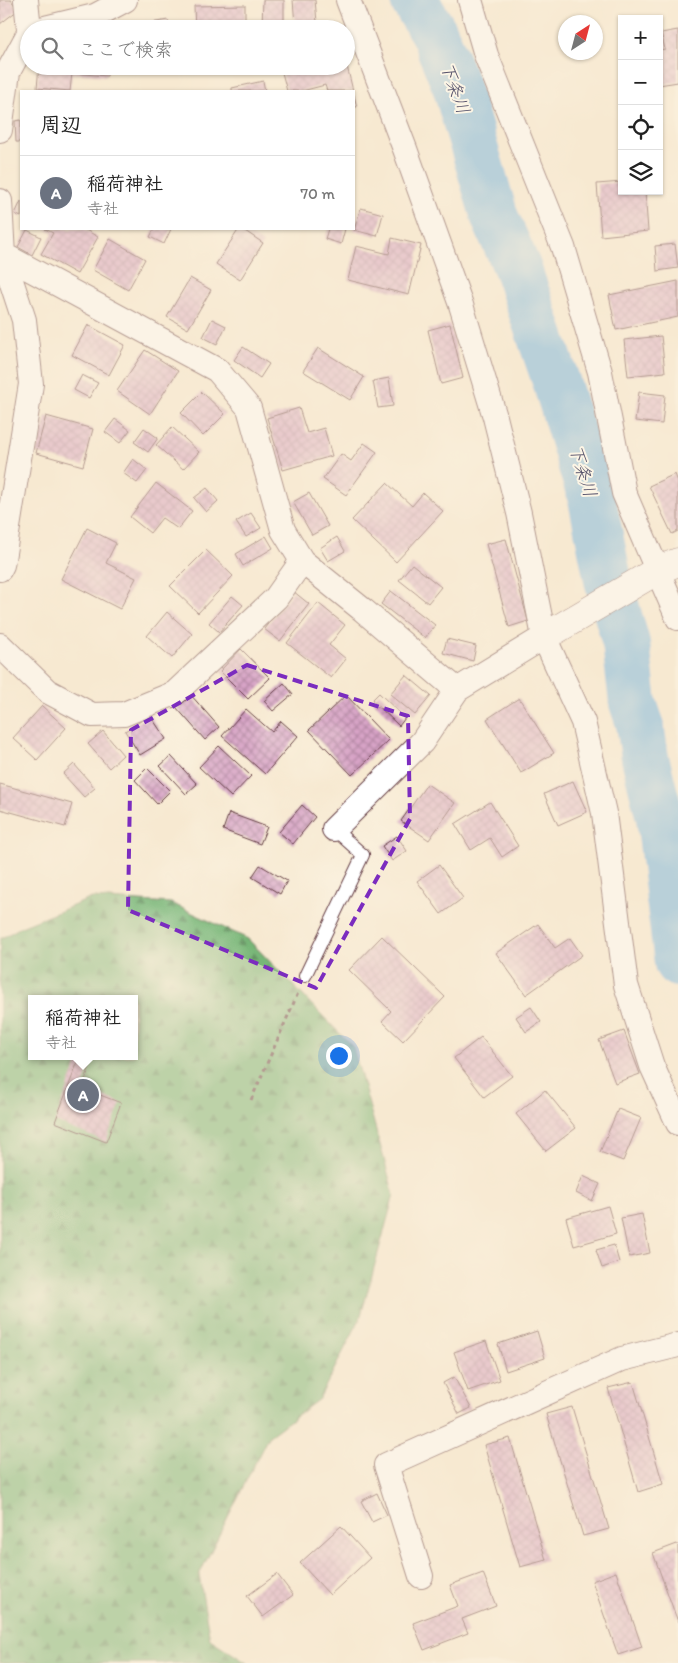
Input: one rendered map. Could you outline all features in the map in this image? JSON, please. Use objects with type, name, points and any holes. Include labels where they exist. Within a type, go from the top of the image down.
[{"type":"street","points":[[26,0],[28,20]]},
{"type":"street","points":[[78,20],[95,16],[125,0]]},
{"type":"street","points":[[348,0],[405,149],[469,333],[495,417],[518,513],[544,637],[583,722],[604,813],[626,985],[652,1066],[678,1123]]},
{"type":"street","points":[[470,0],[486,55],[563,247],[600,372],[624,493],[668,566],[678,618]]},
{"type":"street","points":[[0,130],[8,72],[20,49]]},
{"type":"street","points":[[0,201],[2,254],[24,320],[31,384],[0,569]]},
{"type":"street","points":[[2,254],[217,370],[249,408],[283,530],[302,561],[457,690]]},
{"type":"street","points":[[0,645],[47,691],[92,715],[124,714],[175,693],[276,598],[302,561]]},
{"type":"street","points":[[334,829],[422,742],[457,690],[544,637],[668,566]]},
{"type":"street","points":[[421,1576],[386,1465],[622,1359],[678,1345]]},
{"type":"lane","points":[[305,976],[363,855],[334,829]]},
{"type":"path","points":[[251,1100],[305,976]]},
{"type":"highlighted area","points":[[247,665],[408,716],[410,819],[316,988],[128,910],[131,730]]},
{"type":"green space","points":[[92,898],[171,903],[248,939],[353,1047],[394,1195],[360,1319],[319,1399],[268,1437],[199,1575],[210,1639],[247,1663],[0,1663],[0,939],[21,927]]},
{"type":"building","points":[[0,0],[11,0],[18,10],[0,24]]},
{"type":"building","points":[[263,0],[284,0],[284,20],[262,20]]},
{"type":"building","points":[[293,0],[315,0],[317,20],[295,20]]},
{"type":"building","points":[[245,5],[245,20],[195,20],[194,6]]},
{"type":"building","points":[[678,30],[678,82],[663,84],[663,49],[665,49],[663,33]]},
{"type":"building","points":[[38,75],[72,75],[70,90],[37,88]]},
{"type":"building","points":[[283,75],[349,75],[353,90],[327,90],[325,85],[306,90],[287,90]]},
{"type":"building","points":[[263,81],[265,90],[232,90],[232,88]]},
{"type":"building","points":[[20,120],[20,142],[16,142],[15,121]]},
{"type":"building","points":[[618,182],[618,195],[645,195],[648,231],[601,236],[597,184]]},
{"type":"building","points":[[20,203],[20,216],[15,214]]},
{"type":"building","points":[[361,208],[383,214],[377,236],[354,230]]},
{"type":"building","points":[[27,230],[41,237],[32,255],[18,247]]},
{"type":"building","points":[[47,230],[86,230],[98,237],[77,274],[41,254],[53,233]]},
{"type":"building","points":[[154,230],[171,230],[164,244],[150,237]]},
{"type":"building","points":[[238,230],[244,230],[263,243],[240,280],[216,264]]},
{"type":"building","points":[[328,230],[345,230],[341,244],[325,239]]},
{"type":"building","points":[[392,238],[421,245],[409,295],[348,280],[356,246],[389,254]]},
{"type":"building","points":[[110,239],[145,259],[128,290],[93,270]]},
{"type":"building","points":[[675,244],[678,268],[657,271],[655,246]]},
{"type":"building","points":[[190,278],[211,290],[188,329],[167,317]]},
{"type":"building","points":[[678,281],[678,317],[616,330],[609,295]]},
{"type":"building","points":[[212,319],[226,326],[217,344],[203,337]]},
{"type":"building","points":[[450,324],[463,378],[441,384],[428,330]]},
{"type":"building","points":[[88,325],[125,345],[109,375],[72,355]]},
{"type":"building","points":[[661,336],[665,372],[628,376],[624,340]]},
{"type":"building","points":[[243,347],[269,364],[260,378],[234,360]]},
{"type":"building","points":[[318,348],[364,377],[350,400],[303,371]]},
{"type":"building","points":[[145,350],[178,371],[150,414],[117,391]]},
{"type":"building","points":[[82,375],[98,383],[89,398],[74,390]]},
{"type":"building","points":[[389,378],[393,406],[378,408],[373,381]]},
{"type":"building","points":[[202,392],[225,414],[203,436],[181,413]]},
{"type":"building","points":[[639,392],[665,395],[662,424],[635,421]]},
{"type":"building","points":[[299,408],[307,433],[324,428],[332,456],[283,470],[267,418]]},
{"type":"building","points":[[46,416],[93,429],[83,466],[36,453]]},
{"type":"building","points":[[115,419],[130,430],[120,443],[105,432]]},
{"type":"building","points":[[172,427],[199,452],[183,469],[156,445]]},
{"type":"building","points":[[144,428],[158,438],[148,452],[134,442]]},
{"type":"building","points":[[364,443],[377,452],[346,495],[323,479],[341,454],[351,461]]},
{"type":"building","points":[[133,459],[147,470],[137,483],[123,473]]},
{"type":"building","points":[[675,474],[678,482],[678,531],[672,534],[649,486]]},
{"type":"building","points":[[156,483],[192,511],[178,529],[162,518],[150,533],[130,517]]},
{"type":"building","points":[[387,483],[412,506],[423,493],[443,511],[396,562],[352,520]]},
{"type":"building","points":[[207,488],[218,501],[206,512],[194,498]]},
{"type":"building","points":[[309,493],[328,526],[312,535],[293,502]]},
{"type":"building","points":[[251,513],[261,528],[246,537],[236,522]]},
{"type":"building","points":[[87,528],[116,543],[106,563],[136,578],[120,609],[61,579]]},
{"type":"building","points":[[266,536],[273,548],[243,566],[236,554]]},
{"type":"building","points":[[337,537],[345,551],[328,561],[320,548]]},
{"type":"building","points":[[506,539],[528,621],[509,627],[486,544]]},
{"type":"building","points":[[206,550],[233,576],[198,613],[170,586]]},
{"type":"building","points":[[412,564],[441,587],[428,603],[399,580]]},
{"type":"building","points":[[293,591],[309,604],[280,641],[264,629]]},
{"type":"building","points":[[391,591],[435,625],[425,638],[381,604]]},
{"type":"building","points":[[232,596],[243,605],[219,632],[209,623]]},
{"type":"building","points":[[318,603],[345,625],[329,645],[346,659],[331,678],[287,643]]},
{"type":"building","points":[[167,612],[192,634],[172,658],[147,636]]},
{"type":"building","points":[[447,639],[476,646],[473,661],[443,653]]},
{"type":"building","points":[[241,649],[270,678],[248,699],[220,671]]},
{"type":"building","points":[[406,675],[431,696],[415,715],[390,694]]},
{"type":"building","points":[[284,683],[293,694],[273,711],[264,701]]},
{"type":"building","points":[[379,693],[405,718],[399,726],[372,700]]},
{"type":"building","points":[[190,694],[219,727],[205,740],[176,707]]},
{"type":"building","points":[[346,695],[389,740],[352,775],[309,730]]},
{"type":"building","points":[[519,698],[554,753],[521,773],[487,719]]},
{"type":"building","points":[[42,706],[66,728],[37,760],[13,738]]},
{"type":"building","points":[[246,709],[272,732],[281,721],[298,736],[265,774],[222,736]]},
{"type":"building","points":[[150,715],[166,739],[140,755],[125,731]]},
{"type":"building","points":[[103,731],[123,755],[109,768],[88,744]]},
{"type":"building","points":[[219,746],[251,776],[231,797],[199,767]]},
{"type":"building","points":[[171,756],[197,784],[186,794],[160,766]]},
{"type":"building","points":[[74,764],[95,788],[84,797],[63,774]]},
{"type":"building","points":[[147,768],[170,791],[157,804],[135,780]]},
{"type":"building","points":[[573,781],[587,812],[558,825],[544,794]]},
{"type":"building","points":[[0,784],[72,804],[65,827],[0,809]]},
{"type":"building","points":[[427,784],[455,803],[429,840],[401,821]]},
{"type":"building","points":[[490,802],[518,846],[502,857],[490,838],[471,850],[455,824]]},
{"type":"building","points":[[302,805],[315,817],[293,844],[279,832]]},
{"type":"building","points":[[229,813],[267,827],[260,844],[223,830]]},
{"type":"building","points":[[397,836],[407,851],[392,861],[382,846]]},
{"type":"building","points":[[260,865],[287,881],[280,894],[252,877]]},
{"type":"building","points":[[439,865],[463,898],[441,914],[417,881]]},
{"type":"building","points":[[538,924],[555,948],[570,938],[582,955],[526,995],[496,953]]},
{"type":"building","points":[[382,936],[445,997],[403,1041],[382,1021],[391,1011],[349,970]]},
{"type":"building","points":[[531,1007],[541,1022],[526,1032],[516,1017]]},
{"type":"building","points":[[624,1031],[640,1074],[615,1083],[599,1040]]},
{"type":"building","points":[[481,1037],[512,1076],[484,1097],[454,1058]]},
{"type":"building","points":[[78,1060],[92,1060],[82,1088],[121,1103],[106,1142],[55,1122]]},
{"type":"building","points":[[545,1090],[576,1128],[546,1151],[516,1114]]},
{"type":"building","points":[[618,1109],[641,1118],[623,1161],[600,1152]]},
{"type":"building","points":[[583,1176],[600,1184],[592,1201],[576,1193]]},
{"type":"building","points":[[608,1206],[616,1234],[574,1246],[566,1218]]},
{"type":"building","points":[[642,1214],[650,1253],[629,1257],[621,1218]]},
{"type":"building","points":[[614,1245],[619,1262],[602,1268],[596,1250]]},
{"type":"building","points":[[537,1331],[545,1358],[506,1371],[498,1344]]},
{"type":"building","points":[[486,1341],[500,1380],[468,1391],[454,1352]]},
{"type":"building","points":[[454,1377],[471,1408],[459,1414],[443,1383]]},
{"type":"building","points":[[633,1382],[663,1484],[638,1492],[608,1388]]},
{"type":"building","points":[[572,1407],[609,1529],[583,1536],[546,1414]]},
{"type":"building","points":[[510,1438],[546,1560],[520,1567],[484,1445]]},
{"type":"building","points":[[377,1493],[387,1515],[372,1522],[361,1501]]},
{"type":"building","points":[[341,1526],[370,1558],[330,1595],[300,1563]]},
{"type":"building","points":[[677,1544],[678,1547],[678,1622],[653,1553]]},
{"type":"building","points":[[616,1572],[642,1647],[618,1655],[592,1581]]},
{"type":"building","points":[[483,1573],[496,1606],[462,1619],[468,1633],[424,1650],[413,1623],[458,1606],[450,1585]]},
{"type":"building","points":[[277,1574],[293,1595],[263,1617],[247,1596]]},
{"type":"waterway","name":"下条川","points":[[414,0],[434,33],[456,86],[495,218],[517,267],[556,381],[592,499],[608,580],[626,643],[633,703],[640,724],[645,758],[660,818],[678,963]]},
{"type":"place","name":"稲荷神社","points":[[83,1095]]}]
